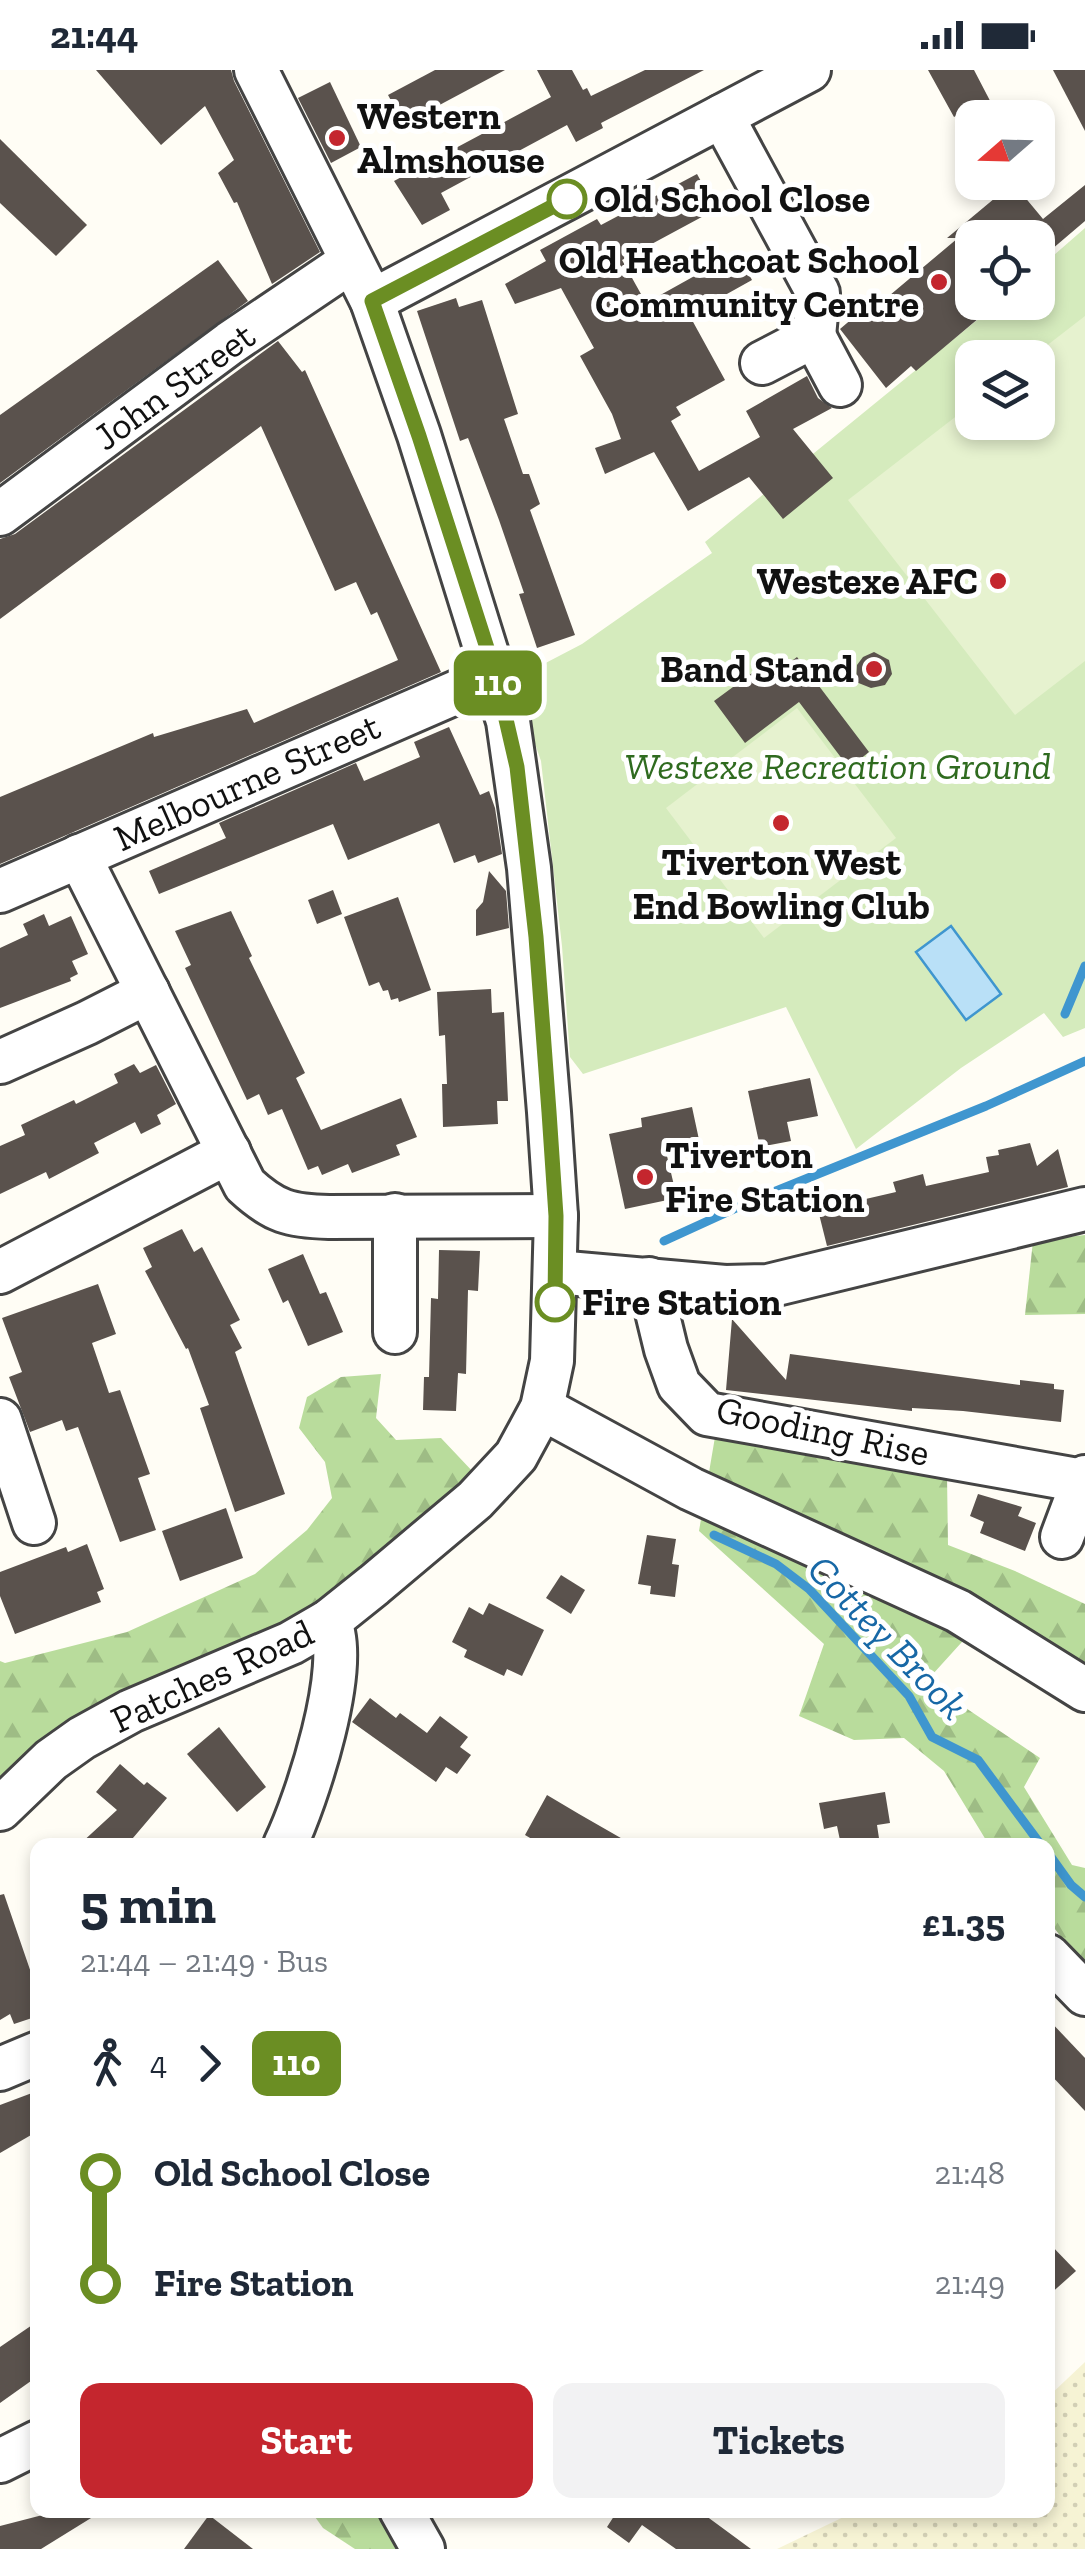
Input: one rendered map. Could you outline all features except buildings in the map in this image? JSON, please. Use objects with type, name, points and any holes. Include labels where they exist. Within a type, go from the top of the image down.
[{"type":"street","name":"Patches Road","points":[[0,1809],[51,1760],[82,1738],[131,1710],[290,1643],[328,1621],[475,1500],[516,1456],[542,1408],[552,1362],[556,1216],[530,868],[517,767],[496,676],[372,301],[256,70]]},
{"type":"street","points":[[372,301],[809,70]]},
{"type":"street","points":[[722,116],[818,292],[814,336],[840,384]]},
{"type":"street","name":"John Street","points":[[0,514],[230,343],[350,262]]},
{"type":"street","points":[[762,363],[814,336]]},
{"type":"street","name":"Melbourne Street","points":[[0,891],[496,676]]},
{"type":"street","points":[[79,856],[245,1185],[264,1203],[280,1211],[329,1218],[556,1216]]},
{"type":"street","points":[[0,1062],[148,992]]},
{"type":"street","points":[[0,1272],[229,1152]]},
{"type":"street","points":[[556,1272],[725,1287],[768,1286],[1085,1208]]},
{"type":"street","points":[[394,1332],[396,1215]]},
{"type":"street","name":"Gooding Rise","points":[[649,1279],[679,1385],[707,1414],[1084,1479],[1062,1537]]},
{"type":"street","points":[[542,1408],[691,1488],[958,1611],[1085,1690]]},
{"type":"street","points":[[0,1420],[34,1523]]},
{"type":"street","points":[[288,1838],[310,1782],[328,1709],[335,1632],[328,1621]]},
{"type":"street","points":[[1055,1963],[1085,1994]]},
{"type":"street","points":[[0,2068],[30,2057]]},
{"type":"street","points":[[0,2461],[30,2446]]},
{"type":"street","points":[[406,2518],[423,2549]]},
{"type":"shaded area","points":[[1085,2362],[1085,2549],[777,2549],[841,2518],[1055,2518],[1055,2390]]},
{"type":"green space","name":"Westexe Recreation Ground","points":[[1085,228],[1085,1028],[1063,1037],[1044,1013],[961,1068],[856,1149],[786,1007],[583,1074],[570,1057],[541,761],[513,680],[582,644],[712,553],[705,542],[977,320],[1055,320],[1055,254]]},
{"type":"green space","name":"Westexe AFC","points":[[1085,316],[1085,661],[1015,715],[848,500],[955,417],[955,440],[1055,440],[1054,340]]},
{"type":"green space","name":"Tiverton West End Bowling Club","points":[[797,708],[896,838],[764,938],[666,808]]},
{"type":"green space","points":[[1085,1235],[1085,1314],[1025,1315],[1033,1241]]},
{"type":"green space","points":[[381,1374],[376,1418],[396,1440],[441,1438],[475,1474],[326,1609],[0,1800],[0,1661],[5,1663],[127,1632],[255,1574],[307,1530],[332,1498],[325,1462],[299,1428],[307,1397],[341,1377]]},
{"type":"green space","points":[[715,1437],[947,1475],[948,1545],[1085,1604],[1085,1673],[971,1632],[932,1675],[948,1696],[1040,1758],[1024,1787],[1072,1865],[1085,1868],[1085,1968],[1055,1929],[1055,1838],[985,1838],[944,1771],[904,1738],[854,1740],[799,1716],[824,1644],[699,1531]]},
{"type":"green space","points":[[316,2518],[380,2518],[400,2549],[355,2549],[323,2528]]},
{"type":"water","points":[[951,926],[1001,994],[966,1020],[916,952]]},
{"type":"waterway","points":[[1065,1014],[1085,966]]},
{"type":"waterway","name":"Cottey Brook","points":[[664,1241],[1085,1061]]},
{"type":"waterway","name":"Cottey Brook","points":[[714,1535],[776,1564],[809,1589],[909,1696],[932,1737],[978,1760],[1036,1838]]},
{"type":"waterway","name":"Cottey Brook","points":[[1055,1863],[1085,1897]]},
{"type":"bus line","name":"110","points":[[555,1302],[556,1216],[549,1112],[530,868],[517,767],[496,676],[372,301],[567,199]]},
{"type":"place","name":"Western Almshouse","points":[[337,138]]},
{"type":"place","name":"Old School Close","points":[[567,199]]},
{"type":"place","name":"Old Heathcoat School Community Centre","points":[[939,282]]},
{"type":"place","name":"Westexe AFC","points":[[998,581]]},
{"type":"place","name":"Band Stand","points":[[874,669]]},
{"type":"place","name":"Tiverton West End Bowling Club","points":[[781,823]]},
{"type":"place","name":"Tiverton Fire Station","points":[[645,1177]]},
{"type":"place","name":"Fire Station","points":[[555,1302]]}]
